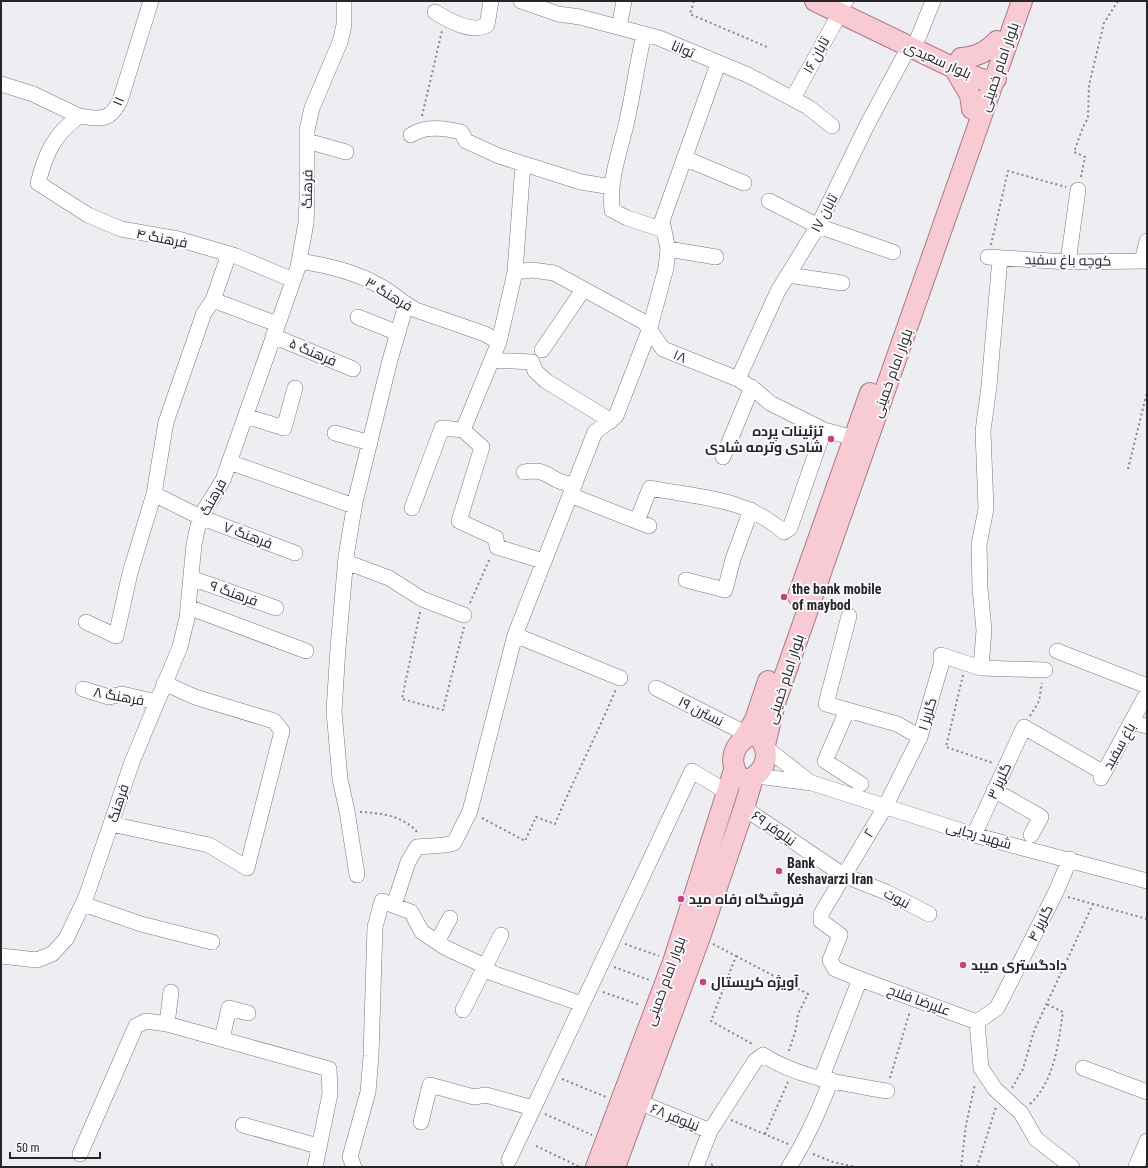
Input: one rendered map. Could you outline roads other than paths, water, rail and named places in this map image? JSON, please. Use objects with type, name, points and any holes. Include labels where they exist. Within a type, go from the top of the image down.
[{"type":"main road","name":"بلوار سعیدی","points":[[815,1],[844,4],[914,43],[988,76]]},
{"type":"main road","name":"بلوار امام خمینی","points":[[765,746],[775,703],[988,76],[1011,1]]},
{"type":"main road","name":"بلوار امام خمینی","points":[[745,736],[755,720],[972,109],[1022,1]]},
{"type":"main road","points":[[972,109],[970,95],[957,63],[987,51],[998,40]]},
{"type":"main road","points":[[751,735],[760,738],[765,746],[766,756],[763,768],[754,777],[748,780],[739,777],[734,770],[733,759],[736,748],[745,736],[751,735]]},
{"type":"main road","name":"بلوار امام خمینی","points":[[615,1167],[629,1102],[655,1010],[673,962],[734,770]]},
{"type":"main road","name":"بلوار امام خمینی","points":[[596,1167],[606,1141],[629,1102],[700,937],[754,777]]},
{"type":"street","name":"۱۱","points":[[80,116],[107,117],[114,112],[120,101],[151,1]]},
{"type":"street","name":"فرهنگ","points":[[1,956],[37,960],[52,954],[66,939],[83,904],[132,762],[180,647],[192,578],[194,544],[200,517],[223,480],[299,261],[308,200],[307,130],[312,108],[332,63],[344,25],[344,1]]},
{"type":"street","points":[[440,15],[471,28],[482,28],[487,25],[492,1]]},
{"type":"street","name":"توانا","points":[[521,1],[558,14],[580,17],[659,38],[718,64],[748,75],[793,98],[832,126]]},
{"type":"street","points":[[619,27],[624,1]]},
{"type":"street","name":"تابان ۱۷","points":[[738,379],[778,291],[818,226],[868,125],[914,43],[933,1]]},
{"type":"street","name":"تابان ۱۶","points":[[793,98],[844,4]]},
{"type":"street","points":[[644,34],[626,124],[614,169],[612,210],[627,218],[664,230]]},
{"type":"street","points":[[394,905],[408,862],[417,847],[428,845],[442,847],[454,843],[470,811],[515,636],[543,561],[595,432],[616,416],[649,331],[666,268],[668,249],[662,221],[718,64]]},
{"type":"street","points":[[1,84],[33,94],[80,116]]},
{"type":"street","name":"فرهنگ ۴","points":[[80,116],[63,128],[48,151],[38,183],[88,215],[121,229],[178,239],[229,254],[293,280]]},
{"type":"street","points":[[415,132],[437,128],[462,132],[466,140],[499,156],[581,182],[612,187]]},
{"type":"street","points":[[307,141],[346,152]]},
{"type":"street","points":[[684,158],[744,183]]},
{"type":"street","points":[[463,430],[499,342],[515,272],[523,164]]},
{"type":"street","points":[[1068,262],[1078,190]]},
{"type":"street","points":[[769,201],[818,226],[893,252]]},
{"type":"street","points":[[1145,261],[1147,241]]},
{"type":"street","points":[[668,249],[716,257]]},
{"type":"street","points":[[86,622],[116,636],[130,573],[154,494],[166,422],[204,313],[213,300],[229,254]]},
{"type":"street","name":"کوچه باغ سفید","points":[[981,668],[984,630],[980,588],[979,544],[986,509],[983,431],[989,386],[994,257],[1068,262],[1145,261]]},
{"type":"street","name":"فرهنگ ۳","points":[[299,261],[326,265],[378,284],[406,305],[485,334],[499,342]]},
{"type":"street","name":"۱۸","points":[[515,272],[532,270],[554,274],[644,322],[663,349],[738,379],[752,387],[770,403],[824,430],[854,438]]},
{"type":"street","points":[[788,275],[842,283]]},
{"type":"street","points":[[542,350],[583,290]]},
{"type":"street","name":"فرهنگ ۵","points":[[213,300],[353,369]]},
{"type":"street","points":[[357,876],[347,811],[340,779],[334,711],[346,562],[354,506],[406,305]]},
{"type":"street","points":[[358,317],[398,333]]},
{"type":"street","points":[[492,360],[532,362],[535,371],[546,381],[611,421]]},
{"type":"street","points":[[724,457],[752,387]]},
{"type":"street","points":[[246,416],[284,428],[295,388]]},
{"type":"street","points":[[412,508],[442,428],[463,430],[482,447],[459,521],[496,538],[497,547],[543,561]]},
{"type":"street","points":[[524,472],[538,471],[556,481],[567,484],[573,489],[643,524],[650,488],[712,498],[751,510],[784,532],[790,528],[824,430]]},
{"type":"street","points":[[335,433],[370,443]]},
{"type":"street","points":[[229,462],[354,506]]},
{"type":"street","name":"فرهنگ ۷","points":[[154,494],[200,517],[295,553]]},
{"type":"street","points":[[686,580],[725,590],[733,559],[751,510]]},
{"type":"street","points":[[346,562],[389,578],[422,599],[464,615]]},
{"type":"street","name":"فرهنگ ۹","points":[[192,578],[276,608]]},
{"type":"street","points":[[188,607],[306,651]]},
{"type":"street","points":[[849,616],[826,704],[846,711],[897,724],[920,737]]},
{"type":"street","points":[[515,636],[620,678]]},
{"type":"street","points":[[1057,651],[1147,686]]},
{"type":"street","name":"گلریز ۱","points":[[885,807],[920,737],[941,665],[941,655],[981,668],[1045,670]]},
{"type":"street","points":[[111,824],[209,845],[247,868],[282,731],[274,721],[195,697],[164,683]]},
{"type":"street","name":"نسترن ۱۹","points":[[656,688],[745,736]]},
{"type":"street","name":"فرهنگ ۸","points":[[83,689],[109,697],[122,694],[156,702]]},
{"type":"street","name":"باغ سفید","points":[[1024,728],[1102,776],[1147,693]]},
{"type":"street","points":[[846,711],[825,760],[860,784]]},
{"type":"street","points":[[1132,722],[1147,726]]},
{"type":"street","name":"گلریز ۳","points":[[974,834],[1024,728]]},
{"type":"street","points":[[765,746],[812,784]]},
{"type":"street","points":[[509,1160],[692,771],[727,792]]},
{"type":"street","points":[[754,777],[812,784]]},
{"type":"street","name":"شهید رجایی","points":[[812,784],[974,834],[1147,881]]},
{"type":"street","points":[[994,790],[1041,817],[1032,835]]},
{"type":"street","name":"۲","points":[[821,921],[821,914],[885,807]]},
{"type":"street","name":"نیلوفر ۶۹","points":[[744,808],[843,875]]},
{"type":"street","name":"گلریز ۴","points":[[977,1022],[997,1008],[1055,894],[1070,859]]},
{"type":"street","name":"نبوت","points":[[843,875],[886,892],[929,914]]},
{"type":"street","points":[[352,1162],[368,1092],[371,1056],[375,927],[382,901],[411,912],[422,932],[438,942],[485,966],[492,973],[582,1004]]},
{"type":"street","points":[[83,904],[141,924],[212,942]]},
{"type":"street","points":[[438,942],[450,918]]},
{"type":"street","name":"علیرضا فلاح","points":[[821,921],[840,935],[830,960],[835,970],[977,1022]]},
{"type":"street","points":[[463,1010],[501,935]]},
{"type":"street","points":[[789,1167],[817,1116],[826,1079],[860,979]]},
{"type":"street","points":[[167,1024],[171,992]]},
{"type":"street","points":[[222,1039],[230,1008],[248,1013]]},
{"type":"street","points":[[80,1154],[136,1026],[146,1022],[167,1024],[329,1069],[330,1094],[318,1146],[315,1167]]},
{"type":"street","points":[[977,1022],[981,1068],[1003,1096],[1021,1113],[1036,1139],[1072,1167]]},
{"type":"street","points":[[696,1167],[710,1131],[755,1061],[763,1055],[788,1069],[826,1079],[886,1091]]},
{"type":"street","points":[[1083,1068],[1147,1092]]},
{"type":"street","points":[[420,1122],[430,1085],[474,1097],[486,1096],[533,1108]]},
{"type":"street","name":"نیلوفر ۶۸","points":[[629,1102],[710,1131]]},
{"type":"street","points":[[243,1125],[318,1146]]},
{"type":"street","points":[[1136,1167],[1147,1141]]},
{"type":"place","name":"تزئینات پرده شادی وترمه شادی","points":[[831,439]]},
{"type":"place","name":"the bank mobile of maybod","points":[[784,597]]},
{"type":"place","name":"Bank Keshavarzi Iran","points":[[779,871]]},
{"type":"place","name":"فروشگاه رفاه مید","points":[[681,899]]},
{"type":"place","name":"دادگستری میبد","points":[[963,965]]},
{"type":"place","name":"آویژه کریستال","points":[[703,982]]}]
